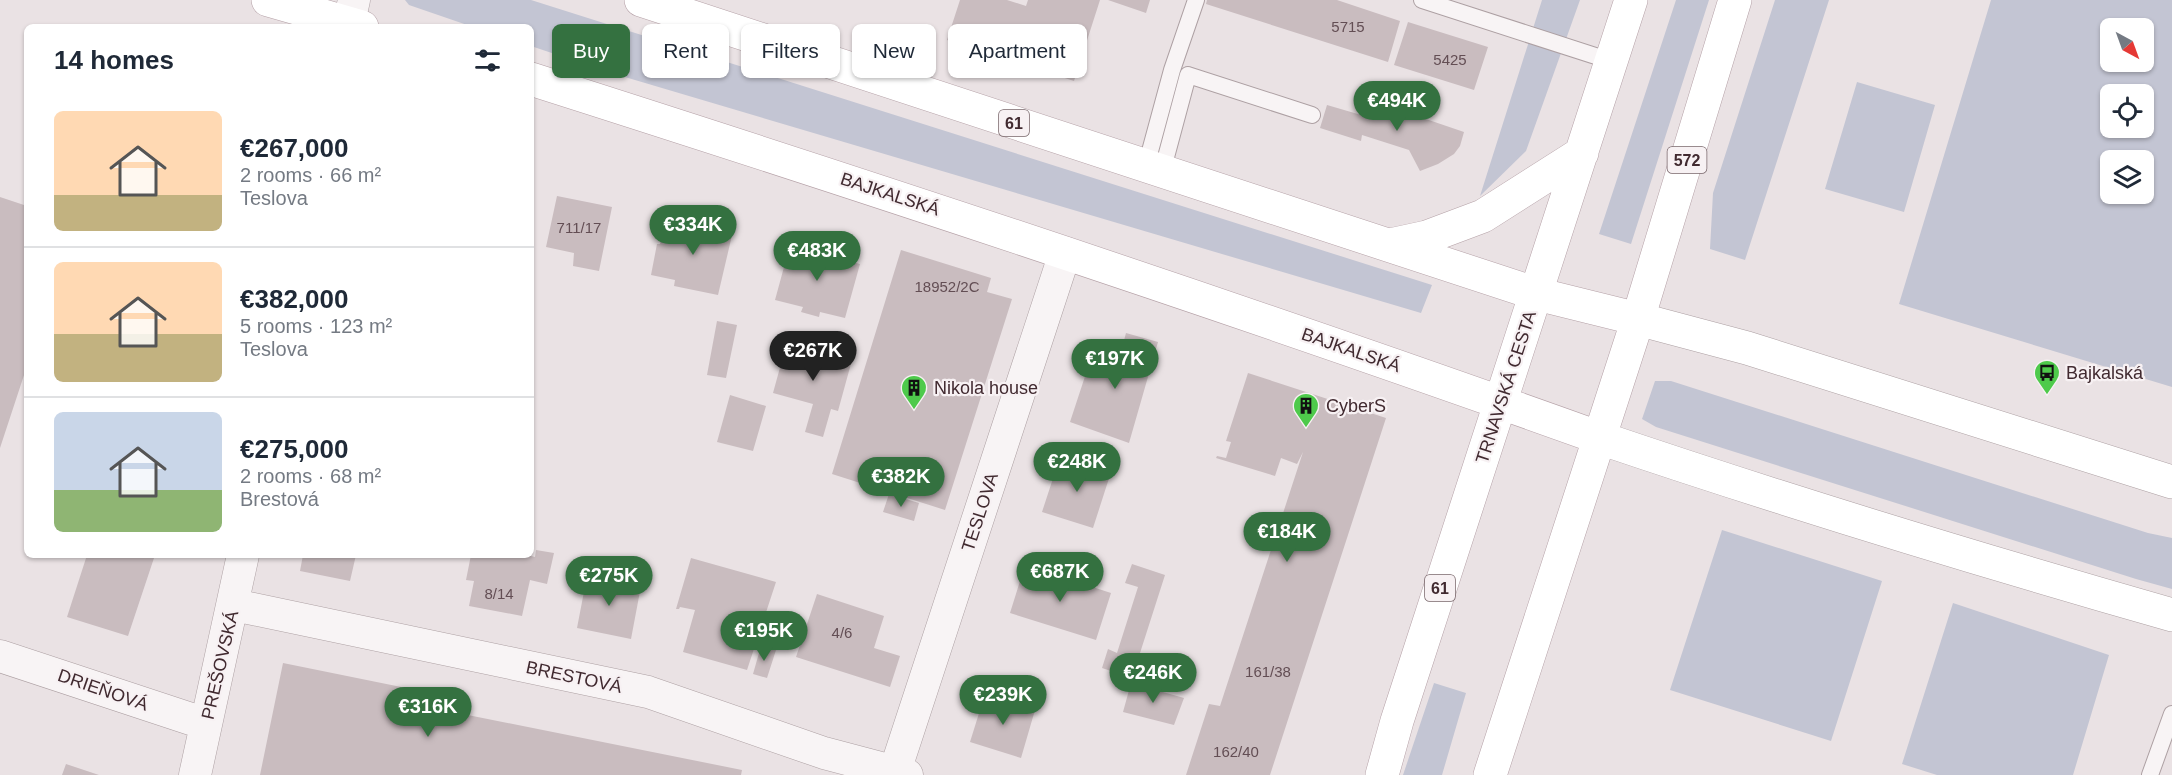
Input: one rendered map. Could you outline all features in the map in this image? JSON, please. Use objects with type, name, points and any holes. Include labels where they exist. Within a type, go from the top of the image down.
[{"type":"main road","points":[[268,0],[353,19]]},
{"type":"main road","name":"61","points":[[641,0],[1537,294],[1638,319]]},
{"type":"main road","name":"TRNAVSKÁ CESTA","points":[[1382,775],[1631,0]]},
{"type":"main road","name":"572","points":[[1638,319],[1736,0]]},
{"type":"main road","name":"BAJKALSKÁ","points":[[534,80],[880,190],[1709,475],[1958,553],[2172,615]]},
{"type":"main road","points":[[1388,246],[1427,237],[1483,216],[1582,153]]},
{"type":"main road","points":[[1490,775],[1638,319],[1748,348],[2172,482]]},
{"type":"street","name":"TESLOVA","points":[[901,773],[1065,253]]},
{"type":"street","name":"PREŠOVSKÁ","points":[[195,775],[242,558]]},
{"type":"street","name":"BRESTOVÁ","points":[[234,605],[648,692],[716,716],[820,764],[901,773]]},
{"type":"street","name":"DRIEŇOVÁ","points":[[0,656],[206,724]]},
{"type":"lane","points":[[1154,169],[1180,72],[1196,0]]},
{"type":"lane","points":[[1422,0],[1611,61]]},
{"type":"lane","points":[[1180,72],[1312,115]]},
{"type":"lane","points":[[2150,775],[2172,714]]},
{"type":"shaded area","points":[[405,0],[531,0],[607,24],[552,24],[552,53],[534,47],[534,24],[464,24],[409,5]]},
{"type":"shaded area","points":[[1542,0],[1580,0],[1526,151],[1480,196]]},
{"type":"shaded area","points":[[1676,0],[1709,0],[1631,244],[1599,234]]},
{"type":"shaded area","points":[[1775,0],[1829,0],[1745,260],[1710,249],[1713,193]]},
{"type":"shaded area","points":[[1991,0],[2172,0],[2172,387],[1899,304]]},
{"type":"shaded area","points":[[630,31],[642,35],[642,78],[729,78],[729,63],[741,66],[741,78],[778,78],[1432,285],[1421,313],[628,78]]},
{"type":"shaded area","points":[[1857,82],[1935,105],[1904,212],[1825,189]]},
{"type":"shaded area","points":[[1655,381],[1671,381],[2148,533],[2172,538],[2172,589],[1656,427],[1642,419]]},
{"type":"shaded area","points":[[1722,530],[1882,581],[1831,741],[1670,690]]},
{"type":"shaded area","points":[[1953,603],[2109,655],[2073,775],[1937,775],[1902,764]]},
{"type":"shaded area","points":[[1434,683],[1466,693],[1442,775],[1403,775]]},
{"type":"building","points":[[960,0],[1007,0],[1026,6],[1028,0],[1100,0],[1087,40],[1087,24],[952,24]]},
{"type":"building","points":[[1108,0],[1150,0],[1146,13]]},
{"type":"building","points":[[1207,0],[1337,0],[1400,21],[1388,62],[1206,4]]},
{"type":"building","points":[[1408,22],[1488,47],[1474,90],[1394,65]]},
{"type":"building","points":[[1373,101],[1464,132],[1460,146],[1454,154],[1438,164],[1420,171],[1409,150],[1362,135],[1361,141],[1320,128],[1327,105],[1368,117]]},
{"type":"building","points":[[557,196],[612,207],[599,271],[573,266],[574,253],[546,247]]},
{"type":"building","points":[[0,197],[24,205],[24,375],[0,448]]},
{"type":"building","points":[[665,221],[687,226],[687,222],[733,231],[718,295],[674,286],[675,280],[651,275],[657,244],[660,244]]},
{"type":"building","points":[[790,245],[860,264],[845,318],[820,312],[819,317],[801,312],[803,307],[775,300]]},
{"type":"building","name":"Nikola house","points":[[901,250],[991,278],[987,292],[1012,299],[945,510],[832,474]]},
{"type":"building","points":[[717,321],[737,325],[726,378],[707,375]]},
{"type":"building","points":[[1126,333],[1158,342],[1129,443],[1070,422],[1092,355],[1118,363]]},
{"type":"building","points":[[787,342],[852,360],[838,411],[831,409],[823,437],[805,432],[813,404],[773,393]]},
{"type":"building","points":[[1248,373],[1386,418],[1270,775],[1186,775],[1209,704],[1220,706],[1303,452],[1297,464],[1281,458],[1275,476],[1216,458],[1217,456],[1226,458],[1231,442],[1226,441]]},
{"type":"building","points":[[730,395],[766,406],[753,451],[717,442]]},
{"type":"building","points":[[1059,460],[1085,469],[1088,461],[1112,469],[1093,528],[1042,512]]},
{"type":"building","points":[[889,494],[919,503],[914,521],[883,512]]},
{"type":"building","points":[[536,550],[554,553],[547,584],[530,580],[522,616],[469,606],[474,581],[466,580],[470,558],[535,557]]},
{"type":"building","points":[[86,558],[154,558],[128,636],[67,617]]},
{"type":"building","points":[[302,558],[355,558],[350,581],[300,571]]},
{"type":"building","points":[[691,558],[776,582],[747,670],[683,652],[695,610],[680,607],[676,609]]},
{"type":"building","points":[[1132,564],[1165,575],[1132,678],[1102,668],[1108,649],[1117,653],[1138,587],[1125,583]]},
{"type":"building","points":[[1025,565],[1111,593],[1096,640],[1010,613]]},
{"type":"building","points":[[587,576],[641,586],[631,639],[577,628]]},
{"type":"building","points":[[817,594],[884,616],[874,648],[900,656],[890,687],[796,657]]},
{"type":"building","points":[[761,646],[776,650],[767,678],[753,674]]},
{"type":"building","points":[[283,663],[411,689],[408,703],[742,770],[741,775],[260,775]]},
{"type":"building","points":[[1131,683],[1184,698],[1174,725],[1123,712]]},
{"type":"building","points":[[985,694],[1035,710],[1021,758],[970,742]]},
{"type":"building","points":[[66,764],[99,775],[62,775]]},
{"type":"place","name":"Bajkalská","points":[[2047,396]]},
{"type":"place","name":"Nikola house","points":[[914,411]]},
{"type":"place","name":"CyberS","points":[[1306,429]]}]
